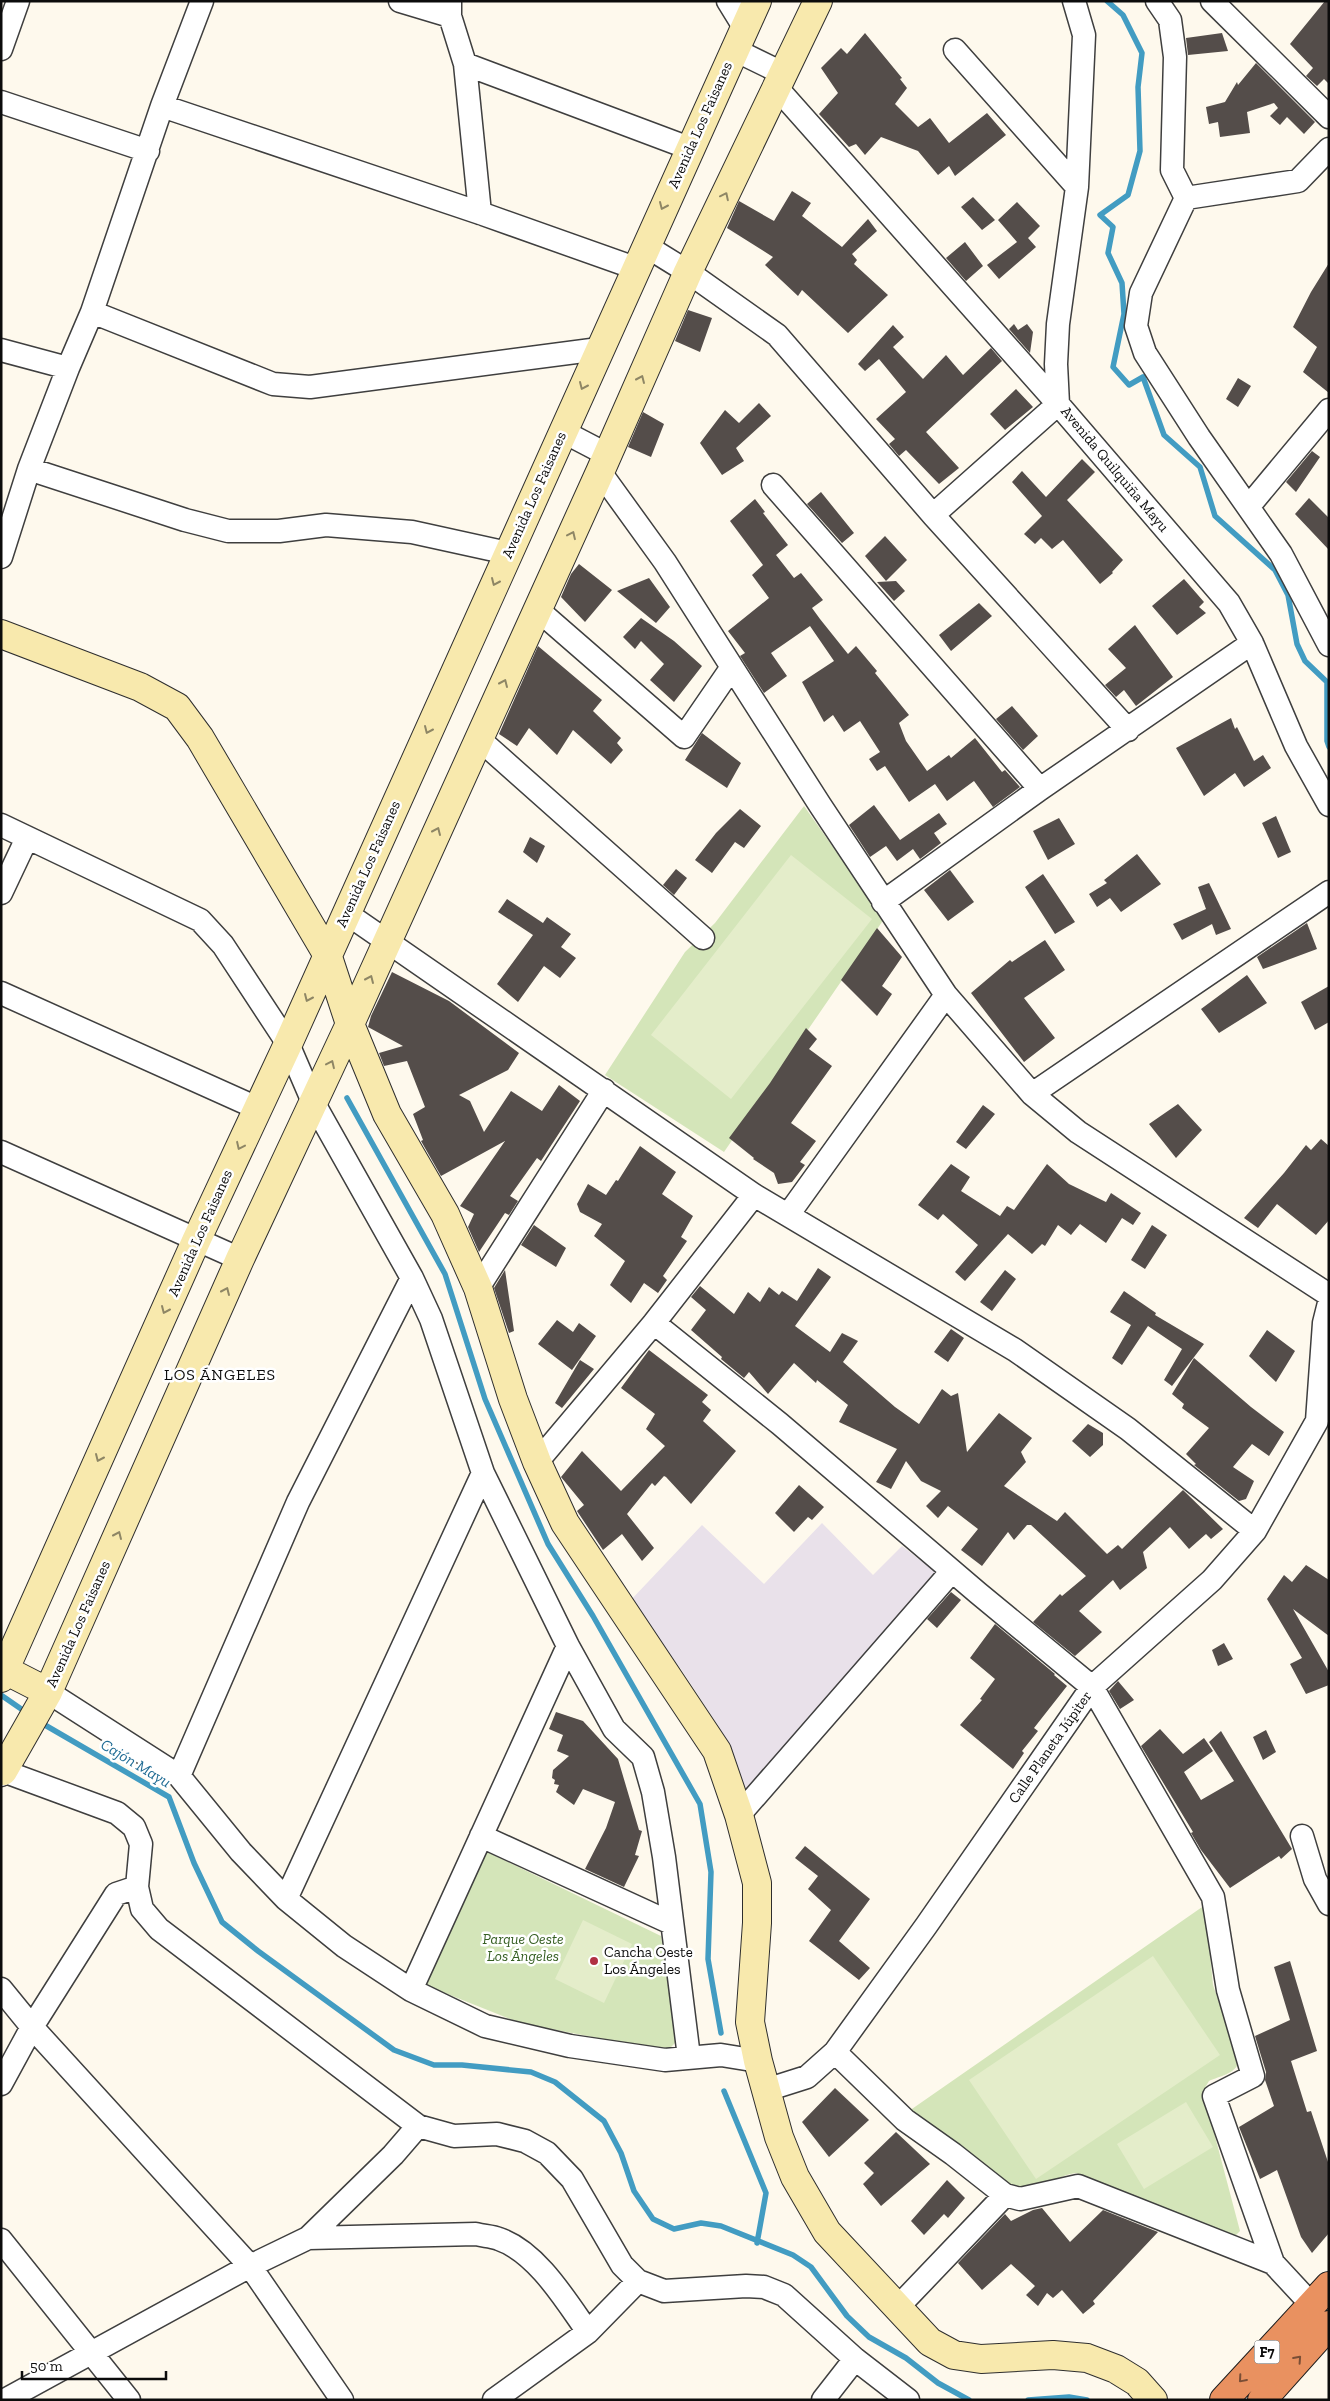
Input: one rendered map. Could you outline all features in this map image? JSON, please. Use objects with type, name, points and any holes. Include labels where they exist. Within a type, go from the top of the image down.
[{"type":"highway","name":"F7","points":[[1224,2400],[1320,2295]]},
{"type":"highway","name":"F7","points":[[1262,2400],[1329,2325]]},
{"type":"street","points":[[1,49],[18,1]]},
{"type":"street","points":[[1,557],[29,469],[92,312],[162,106],[202,1]]},
{"type":"street","points":[[400,1],[450,9],[465,64],[480,213]]},
{"type":"street","points":[[728,1],[739,38],[780,81],[1058,404],[933,515]]},
{"type":"street","name":"Avenida Los Faisanes","points":[[3,1674],[196,1241],[288,1044],[689,148],[757,1]]},
{"type":"street","points":[[688,272],[818,1]]},
{"type":"street","name":"Avenida Quilquiña Mayu","points":[[1074,1],[1084,35],[1078,187],[1058,324],[1056,364],[1058,404],[1229,603],[1252,643],[1296,746],[1329,805]]},
{"type":"street","points":[[1157,1],[1170,20],[1175,57],[1172,170],[1186,198]]},
{"type":"street","points":[[1212,1],[1329,117]]},
{"type":"street","points":[[955,50],[1078,187]]},
{"type":"street","points":[[465,64],[689,148]]},
{"type":"street","points":[[1,102],[148,151]]},
{"type":"street","points":[[162,106],[480,213],[688,272],[777,335],[933,515],[1128,730]]},
{"type":"street","points":[[1186,198],[1298,181],[1329,149]]},
{"type":"street","points":[[1186,198],[1141,293],[1136,326],[1145,353],[1199,438],[1249,506],[1281,554],[1329,645]]},
{"type":"street","name":"Avenida Los Faisanes","points":[[2,1772],[38,1709],[240,1259],[350,1024],[538,610],[688,272]]},
{"type":"street","points":[[92,312],[273,384],[310,387],[599,349]]},
{"type":"street","points":[[1,350],[68,368]]},
{"type":"street","points":[[1249,506],[1329,410]]},
{"type":"street","points":[[562,431],[604,464],[883,902],[946,995],[1032,1094],[1078,1132],[1329,1295]]},
{"type":"street","points":[[29,469],[184,520],[228,531],[279,531],[326,525],[412,532],[508,553]]},
{"type":"street","points":[[774,485],[1040,789]]},
{"type":"street","points":[[538,610],[684,737],[732,667]]},
{"type":"street","points":[[1,634],[140,687],[177,706],[200,738],[327,954],[350,1024],[388,1114],[444,1214],[478,1288],[513,1399],[537,1462],[566,1523],[716,1751],[739,1816],[757,1883],[757,1923],[750,2022],[758,2061],[779,2137],[795,2177],[828,2232],[930,2342],[954,2355],[981,2359],[1053,2354],[1087,2358],[1116,2369],[1137,2382],[1153,2400]]},
{"type":"street","points":[[883,902],[1040,789],[1252,643]]},
{"type":"street","points":[[479,739],[703,938]]},
{"type":"street","points":[[1,825],[200,920],[224,945],[288,1044],[313,1102],[412,1278],[431,1319],[482,1473],[568,1646],[614,1728],[644,1757],[664,1857],[689,2057]]},
{"type":"street","points":[[1,893],[28,838]]},
{"type":"street","points":[[1032,1094],[1329,892]]},
{"type":"street","points":[[346,913],[754,1195],[1015,1350],[1128,1429],[1254,1531]]},
{"type":"street","points":[[1,993],[257,1108]]},
{"type":"street","points":[[788,1215],[946,995]]},
{"type":"street","points":[[478,1288],[604,1090]]},
{"type":"street","points":[[1,1152],[196,1241],[240,1259]]},
{"type":"street","points":[[537,1462],[654,1324],[754,1195]]},
{"type":"street","points":[[179,1776],[298,1502],[412,1278]]},
{"type":"street","name":"Calle Planeta Júpiter","points":[[766,2090],[807,2077],[834,2052],[926,1926],[1092,1687],[1212,1580],[1254,1531],[1323,1426],[1324,1323],[1329,1304]]},
{"type":"street","points":[[654,1324],[780,1424],[952,1571],[1092,1687],[1212,1897],[1228,1990],[1253,2076],[1214,2096],[1273,2263]]},
{"type":"street","points":[[286,1900],[482,1473]]},
{"type":"street","points":[[739,1816],[952,1571]]},
{"type":"street","points":[[411,1990],[568,1646]]},
{"type":"street","points":[[3,1674],[38,1709],[179,1776],[241,1852],[286,1900],[344,1946],[411,1990],[486,2026],[570,2046],[665,2060],[721,2056],[758,2061]]},
{"type":"street","points":[[2,1772],[118,1813],[134,1827],[141,1844],[137,1887],[142,1909],[159,1929],[418,2126],[454,2136],[497,2134],[525,2141],[547,2154],[572,2179],[622,2265],[638,2280],[664,2291],[764,2287],[784,2294],[856,2359],[908,2400]]},
{"type":"street","points":[[481,1836],[671,1923]]},
{"type":"street","points":[[1302,1836],[1316,1879],[1329,1904]]},
{"type":"street","points":[[1,2084],[32,2027],[116,1894],[137,1887]]},
{"type":"street","points":[[1,1989],[32,2027],[250,2266],[342,2400]]},
{"type":"street","points":[[834,2052],[905,2120],[953,2154],[1005,2195],[1020,2199],[1078,2186],[1273,2263],[1320,2295]]},
{"type":"street","points":[[5,2400],[250,2266],[308,2238],[393,2155],[418,2126]]},
{"type":"street","points":[[897,2308],[1005,2195]]},
{"type":"street","points":[[308,2238],[476,2234],[500,2239],[526,2255],[560,2291],[588,2332]]},
{"type":"street","points":[[1,2240],[129,2400]]},
{"type":"street","points":[[494,2400],[588,2332],[638,2280]]},
{"type":"street","points":[[823,2400],[856,2359]]},
{"type":"shaded area","points":[[822,1523],[873,1575],[902,1546],[937,1573],[742,1796],[719,1727],[681,1669],[629,1602],[702,1525],[764,1584]]},
{"type":"green space","points":[[804,806],[884,919],[724,1152],[605,1075],[685,952],[715,923]]},
{"type":"green space","points":[[791,855],[872,919],[731,1099],[651,1035]]},
{"type":"green space","name":"Parque Oeste Los Ángeles","points":[[485,1851],[661,1936],[676,2042],[669,2049],[629,2044],[520,2023],[425,1985]]},
{"type":"green space","points":[[1205,1905],[1213,1985],[1239,2062],[1231,2072],[1209,2081],[1203,2091],[1240,2231],[1235,2236],[1076,2173],[1032,2188],[1014,2187],[1004,2182],[909,2111]]},
{"type":"green space","name":"Cancha Oeste Los Ángeles","points":[[583,1920],[632,1944],[604,2003],[555,1979]]},
{"type":"green space","points":[[1153,1956],[1220,2055],[1036,2179],[969,2080]]},
{"type":"green space","points":[[1186,2102],[1213,2147],[1144,2189],[1117,2144]]},
{"type":"building","points":[[1325,1],[1329,1],[1329,84],[1324,79],[1317,86],[1306,76],[1313,68],[1290,44]]},
{"type":"building","points":[[865,33],[902,78],[900,79],[907,88],[895,104],[918,127],[930,118],[949,143],[987,113],[1006,135],[955,176],[949,166],[938,175],[918,151],[881,137],[865,155],[856,144],[849,147],[819,114],[838,93],[821,68],[841,48],[847,54]]},
{"type":"building","points":[[1222,33],[1228,51],[1188,55],[1186,38]]},
{"type":"building","points":[[1256,63],[1315,122],[1304,134],[1287,117],[1280,125],[1270,116],[1278,108],[1274,103],[1247,112],[1250,133],[1220,137],[1218,122],[1209,124],[1206,107],[1225,102],[1237,82],[1238,85]]},
{"type":"building","points":[[792,191],[811,203],[802,216],[842,247],[868,219],[877,231],[852,254],[857,260],[854,264],[888,295],[848,333],[802,290],[798,296],[765,265],[773,257],[727,228],[739,201],[774,221]]},
{"type":"building","points":[[973,197],[995,220],[982,230],[961,207]]},
{"type":"building","points":[[1017,202],[1040,226],[1028,238],[1036,247],[999,279],[987,265],[1017,242],[998,220]]},
{"type":"building","points":[[965,242],[983,266],[966,281],[946,258]]},
{"type":"building","points":[[1329,263],[1329,393],[1303,372],[1317,347],[1293,327]]},
{"type":"building","points":[[688,310],[712,318],[700,352],[675,341]]},
{"type":"building","points":[[1014,324],[1018,330],[1027,324],[1033,332],[1030,353],[1009,329]]},
{"type":"building","points":[[893,325],[904,337],[893,347],[923,379],[946,355],[963,375],[991,348],[1002,361],[926,432],[959,468],[939,484],[906,450],[899,456],[889,444],[895,439],[876,419],[906,392],[879,359],[865,371],[858,364]]},
{"type":"building","points":[[1238,378],[1251,386],[1238,407],[1226,399]]},
{"type":"building","points":[[1016,389],[1033,407],[1005,430],[990,414]]},
{"type":"building","points":[[759,403],[771,416],[736,448],[744,461],[722,475],[700,443],[725,410],[739,423]]},
{"type":"building","points":[[643,412],[664,424],[651,457],[628,447]]},
{"type":"building","points":[[1312,451],[1320,457],[1296,492],[1286,482]]},
{"type":"building","points":[[1082,459],[1095,472],[1067,500],[1123,560],[1113,573],[1100,584],[1063,540],[1052,549],[1041,538],[1035,544],[1024,534],[1042,516],[1012,482],[1022,471],[1046,497]]},
{"type":"building","points":[[821,492],[854,533],[842,543],[807,504]]},
{"type":"building","points":[[1309,498],[1329,518],[1329,550],[1295,514]]},
{"type":"building","points":[[755,499],[765,512],[763,513],[788,545],[776,555],[794,578],[801,573],[823,600],[812,608],[848,654],[856,646],[909,715],[899,723],[906,741],[927,771],[949,755],[951,758],[975,738],[1002,772],[1005,770],[1020,787],[993,807],[974,781],[947,801],[935,784],[909,802],[885,766],[877,771],[869,759],[880,752],[860,721],[844,732],[833,715],[824,722],[802,682],[834,661],[810,626],[771,653],[787,676],[764,693],[740,656],[745,653],[728,631],[769,598],[752,575],[763,565],[730,521]]},
{"type":"building","points":[[885,536],[907,560],[886,581],[865,556]]},
{"type":"building","points":[[579,564],[612,590],[585,622],[561,597],[571,574]]},
{"type":"building","points":[[649,578],[670,607],[656,623],[617,591]]},
{"type":"building","points":[[1184,579],[1204,602],[1199,607],[1206,613],[1177,635],[1152,606]]},
{"type":"building","points":[[896,581],[905,591],[894,601],[877,582]]},
{"type":"building","points":[[979,603],[992,616],[951,651],[939,635]]},
{"type":"building","points":[[641,618],[674,641],[702,666],[674,702],[650,680],[664,664],[641,641],[635,649],[623,637]]},
{"type":"building","points":[[1135,625],[1173,677],[1136,706],[1124,690],[1116,697],[1105,685],[1126,668],[1108,649]]},
{"type":"building","points":[[538,646],[602,700],[593,711],[621,738],[617,743],[623,750],[611,764],[573,730],[557,755],[529,728],[517,746],[499,734]]},
{"type":"building","points":[[1012,706],[1038,736],[1023,750],[996,719]]},
{"type":"building","points":[[1231,718],[1235,729],[1237,727],[1254,761],[1263,755],[1271,768],[1244,787],[1235,773],[1204,796],[1176,748]]},
{"type":"building","points":[[702,733],[741,763],[727,788],[685,760]]},
{"type":"building","points":[[874,805],[900,840],[939,813],[947,824],[934,833],[941,843],[920,859],[913,849],[897,861],[886,846],[870,857],[849,825]]},
{"type":"building","points":[[740,809],[761,826],[744,848],[735,842],[712,873],[695,860],[716,833]]},
{"type":"building","points":[[1276,816],[1291,852],[1278,858],[1262,823]]},
{"type":"building","points":[[1059,818],[1075,844],[1048,860],[1033,831]]},
{"type":"building","points":[[530,837],[545,846],[537,863],[523,852]]},
{"type":"building","points":[[1137,854],[1161,884],[1121,912],[1110,898],[1097,907],[1089,894],[1107,883],[1104,880]]},
{"type":"building","points":[[676,869],[687,878],[674,895],[663,885]]},
{"type":"building","points":[[950,870],[974,902],[948,921],[924,890]]},
{"type":"building","points":[[1043,874],[1075,922],[1055,934],[1025,887]]},
{"type":"building","points":[[1209,883],[1231,929],[1216,935],[1212,924],[1182,940],[1173,924],[1206,909],[1198,887]]},
{"type":"building","points":[[507,899],[543,923],[547,917],[571,934],[561,947],[576,958],[560,978],[544,966],[518,1002],[497,984],[533,935],[498,912]]},
{"type":"building","points":[[1307,923],[1317,949],[1263,969],[1257,957]]},
{"type":"building","points":[[877,928],[902,957],[882,986],[892,994],[877,1016],[841,980]]},
{"type":"building","points":[[1045,940],[1065,970],[1024,998],[1055,1038],[1024,1062],[971,993],[1010,960],[1012,962]]},
{"type":"building","points":[[392,972],[449,1001],[519,1053],[508,1070],[459,1095],[470,1101],[484,1132],[511,1091],[542,1111],[559,1085],[580,1101],[541,1161],[537,1158],[510,1196],[518,1201],[509,1215],[505,1213],[479,1252],[468,1227],[474,1214],[460,1206],[505,1141],[441,1176],[421,1141],[423,1140],[413,1114],[425,1107],[407,1061],[384,1066],[379,1053],[403,1046],[368,1027],[371,1016]]},
{"type":"building","points":[[1247,975],[1267,1003],[1219,1033],[1201,1009]]},
{"type":"building","points":[[1329,986],[1329,1022],[1315,1030],[1301,1002]]},
{"type":"building","points":[[806,1028],[817,1039],[809,1049],[832,1066],[791,1123],[816,1141],[800,1162],[805,1165],[792,1182],[778,1184],[774,1173],[753,1159],[729,1138],[770,1083]]},
{"type":"building","points":[[1178,1104],[1202,1130],[1176,1158],[1149,1124]]},
{"type":"building","points":[[983,1105],[995,1114],[966,1149],[956,1142]]},
{"type":"building","points":[[1321,1139],[1329,1146],[1329,1220],[1316,1235],[1277,1204],[1258,1228],[1244,1218],[1306,1145],[1311,1150]]},
{"type":"building","points":[[640,1146],[676,1172],[662,1194],[693,1216],[681,1237],[687,1241],[663,1276],[667,1280],[658,1293],[644,1283],[631,1303],[610,1285],[625,1261],[594,1236],[602,1224],[580,1212],[577,1204],[588,1184],[606,1195],[616,1180],[618,1181]]},
{"type":"building","points":[[951,1164],[970,1177],[961,1191],[1000,1216],[1007,1206],[1014,1210],[1047,1164],[1069,1184],[1106,1202],[1111,1193],[1141,1213],[1133,1225],[1122,1218],[1106,1243],[1080,1224],[1071,1235],[1058,1225],[1045,1246],[1042,1244],[1032,1254],[1008,1234],[965,1281],[955,1272],[978,1245],[943,1214],[938,1220],[918,1205]]},
{"type":"building","points":[[534,1225],[566,1248],[556,1267],[521,1245]]},
{"type":"building","points":[[1152,1225],[1167,1235],[1145,1269],[1131,1260]]},
{"type":"building","points":[[818,1268],[831,1277],[795,1326],[830,1352],[842,1333],[858,1341],[843,1362],[895,1407],[919,1424],[942,1389],[951,1396],[958,1393],[967,1452],[999,1413],[1032,1438],[1021,1452],[1026,1462],[1004,1486],[1057,1521],[1065,1512],[1107,1554],[1118,1545],[1122,1549],[1183,1490],[1223,1529],[1211,1539],[1206,1534],[1189,1549],[1170,1527],[1143,1552],[1147,1568],[1120,1590],[1113,1580],[1079,1611],[1102,1632],[1075,1656],[1033,1622],[1060,1594],[1062,1596],[1086,1576],[1031,1525],[1027,1525],[1014,1540],[1008,1532],[982,1566],[961,1550],[978,1529],[948,1506],[938,1518],[926,1506],[941,1491],[921,1481],[906,1461],[891,1489],[876,1482],[897,1449],[839,1422],[848,1405],[817,1380],[816,1383],[794,1363],[768,1394],[749,1372],[744,1378],[691,1330],[706,1310],[691,1297],[700,1286],[734,1314],[748,1292],[760,1302],[769,1287],[779,1295],[782,1291],[797,1301]]},
{"type":"building","points":[[505,1270],[514,1331],[509,1333],[494,1288]]},
{"type":"building","points":[[1005,1270],[1016,1279],[992,1311],[980,1302]]},
{"type":"building","points":[[1124,1291],[1156,1313],[1155,1315],[1204,1344],[1172,1386],[1164,1380],[1182,1349],[1148,1326],[1122,1365],[1112,1358],[1131,1325],[1110,1312]]},
{"type":"building","points":[[557,1320],[573,1332],[579,1323],[596,1336],[572,1370],[538,1344]]},
{"type":"building","points":[[951,1329],[964,1338],[948,1362],[934,1352]]},
{"type":"building","points":[[1267,1330],[1295,1351],[1276,1382],[1249,1356]]},
{"type":"building","points":[[649,1350],[708,1395],[702,1402],[711,1410],[703,1421],[736,1451],[691,1504],[666,1477],[664,1476],[655,1486],[652,1483],[627,1514],[654,1548],[642,1561],[622,1534],[603,1550],[577,1511],[584,1505],[561,1477],[582,1451],[621,1491],[665,1446],[646,1429],[655,1414],[621,1388]]},
{"type":"building","points":[[1194,1358],[1251,1407],[1284,1432],[1269,1456],[1252,1444],[1233,1467],[1254,1481],[1246,1499],[1239,1501],[1194,1465],[1196,1464],[1186,1454],[1209,1428],[1182,1408],[1184,1404],[1172,1394]]},
{"type":"building","points":[[580,1360],[594,1369],[562,1408],[555,1403]]},
{"type":"building","points":[[1088,1424],[1103,1433],[1103,1445],[1090,1457],[1072,1441]]},
{"type":"building","points":[[799,1485],[824,1507],[812,1520],[808,1517],[794,1532],[775,1513]]},
{"type":"building","points":[[1306,1565],[1329,1580],[1329,1636],[1293,1609],[1329,1672],[1329,1685],[1306,1694],[1290,1664],[1302,1658],[1267,1599],[1284,1575],[1292,1582]]},
{"type":"building","points":[[951,1592],[961,1600],[937,1628],[927,1619]]},
{"type":"building","points":[[995,1624],[1067,1686],[1034,1728],[1038,1731],[1022,1751],[1024,1753],[1013,1769],[960,1725],[982,1700],[980,1699],[995,1679],[970,1658]]},
{"type":"building","points":[[1224,1643],[1233,1659],[1218,1666],[1212,1650]]},
{"type":"building","points":[[1118,1681],[1134,1700],[1120,1709],[1109,1691]]},
{"type":"building","points":[[556,1712],[583,1721],[618,1759],[639,1830],[642,1831],[635,1855],[639,1856],[624,1887],[585,1869],[606,1828],[615,1802],[583,1789],[574,1805],[556,1792],[559,1785],[554,1784],[555,1780],[552,1778],[553,1770],[569,1756],[557,1751],[563,1735],[549,1729]]},
{"type":"building","points":[[1160,1729],[1183,1754],[1204,1738],[1213,1751],[1184,1772],[1201,1800],[1234,1781],[1209,1742],[1221,1731],[1292,1849],[1281,1859],[1279,1856],[1230,1888],[1201,1850],[1191,1833],[1193,1832],[1141,1746]]},
{"type":"building","points":[[1266,1730],[1276,1752],[1263,1760],[1253,1737]]},
{"type":"building","points":[[805,1846],[870,1899],[839,1941],[870,1968],[859,1980],[809,1941],[831,1910],[808,1889],[818,1876],[795,1858]]},
{"type":"building","points":[[1290,1961],[1317,2051],[1291,2061],[1307,2112],[1311,2111],[1329,2165],[1329,2233],[1312,2253],[1301,2237],[1277,2170],[1260,2179],[1239,2127],[1274,2106],[1265,2080],[1266,2072],[1255,2036],[1290,2020],[1274,1967]]},
{"type":"building","points":[[835,2088],[869,2120],[829,2157],[802,2122]]},
{"type":"building","points":[[896,2132],[930,2164],[881,2206],[863,2184],[874,2173],[864,2163]]},
{"type":"building","points":[[947,2180],[965,2198],[948,2218],[944,2214],[924,2235],[911,2221]]},
{"type":"building","points":[[1042,2208],[1070,2242],[1103,2210],[1158,2232],[1093,2301],[1095,2304],[1083,2314],[1062,2290],[1053,2298],[1047,2293],[1038,2306],[1026,2295],[1035,2286],[1011,2264],[982,2290],[958,2263],[1005,2214],[1011,2221],[1033,2210]]},
{"type":"waterway","points":[[1107,1],[1123,15],[1142,53],[1138,87],[1140,151],[1128,195],[1100,215],[1113,227],[1108,253],[1122,283],[1124,314],[1113,367],[1129,385],[1143,377],[1164,435],[1200,467],[1215,516],[1275,570],[1288,595],[1297,644],[1305,661],[1327,682],[1327,741],[1329,747]]},
{"type":"waterway","points":[[347,1098],[445,1274],[485,1399],[548,1544],[593,1616],[700,1804],[711,1872],[708,1959],[721,2033]]},
{"type":"waterway","name":"Cajón Mayu","points":[[1,1695],[27,1713]]},
{"type":"waterway","points":[[38,1721],[169,1797],[194,1863],[222,1922],[258,1951],[394,2050],[434,2065],[462,2065],[531,2072],[555,2082],[604,2121],[621,2153],[634,2191],[653,2219],[674,2229],[701,2223],[721,2226],[793,2255],[811,2267],[847,2316],[869,2337],[906,2358],[938,2383],[969,2400]]},
{"type":"waterway","points":[[724,2091],[766,2193],[757,2243]]},
{"type":"waterway","points":[[1028,2400],[1069,2397],[1087,2400]]},
{"type":"place","name":"Cancha Oeste Los Ángeles","points":[[594,1961]]},
{"type":"district","name":"LOS ÁNGELES","points":[[220,1374]]}]
